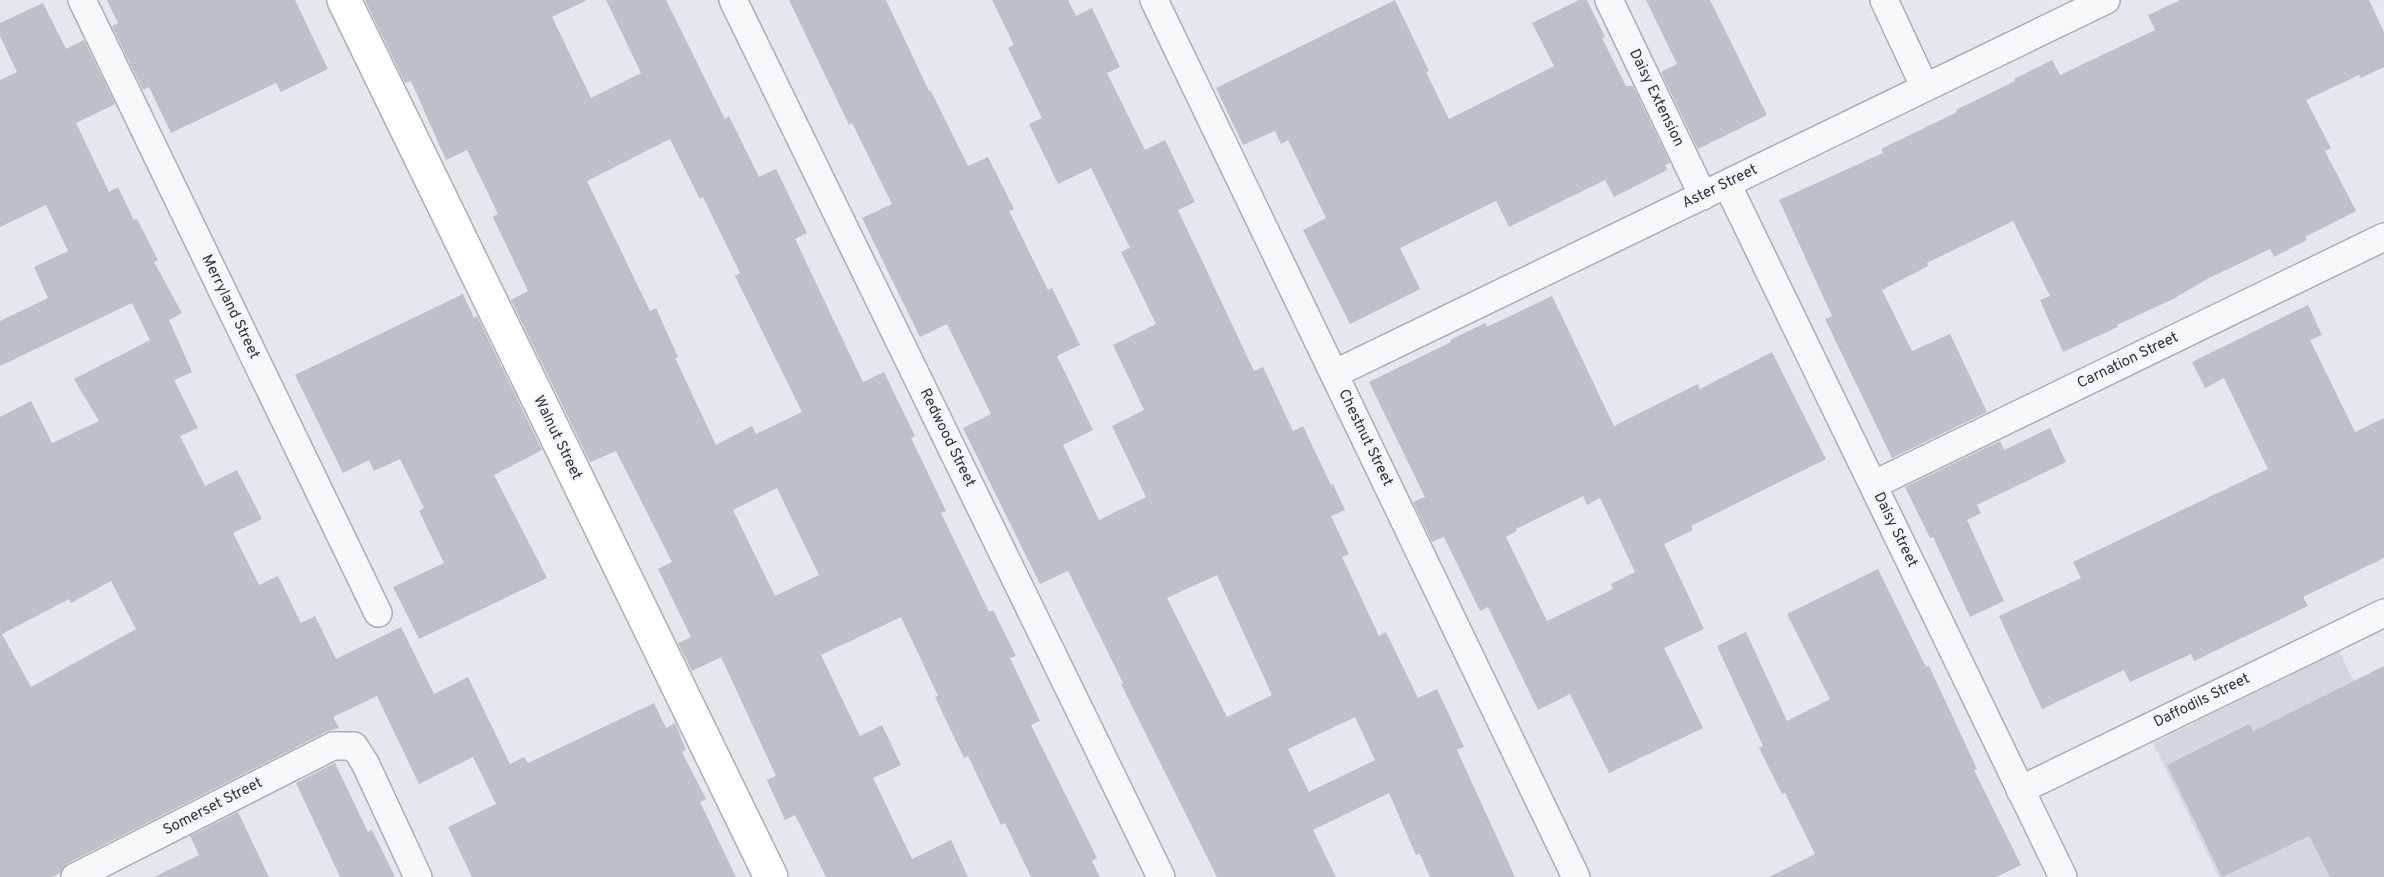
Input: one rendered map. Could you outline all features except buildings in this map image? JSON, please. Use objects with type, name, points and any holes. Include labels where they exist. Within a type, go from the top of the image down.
[{"type":"street","name":"Merryland Street","points":[[82,0],[378,613]]},
{"type":"street","name":"Walnut Street","points":[[344,0],[771,877]]},
{"type":"street","name":"Redwood Street","points":[[733,0],[1161,877]]},
{"type":"street","name":"Chestnut Street","points":[[1154,0],[1576,877]]},
{"type":"street","name":"Daisy Extension","points":[[1609,0],[1715,190]]},
{"type":"street","points":[[1884,0],[1925,88]]},
{"type":"street","name":"Aster Street","points":[[1334,374],[2106,0]]},
{"type":"street","name":"Daisy Street","points":[[1715,190],[1873,485],[2063,877]]},
{"type":"street","name":"Carnation Street","points":[[1873,485],[2384,237]]},
{"type":"street","name":"Daffodils Street","points":[[2020,790],[2384,613]]},
{"type":"street","name":"Somerset Street","points":[[75,877],[333,746],[354,746],[418,877]]},
{"type":"shaded area","points":[[2339,651],[2384,743],[2384,877],[2219,877],[2153,743]]}]
